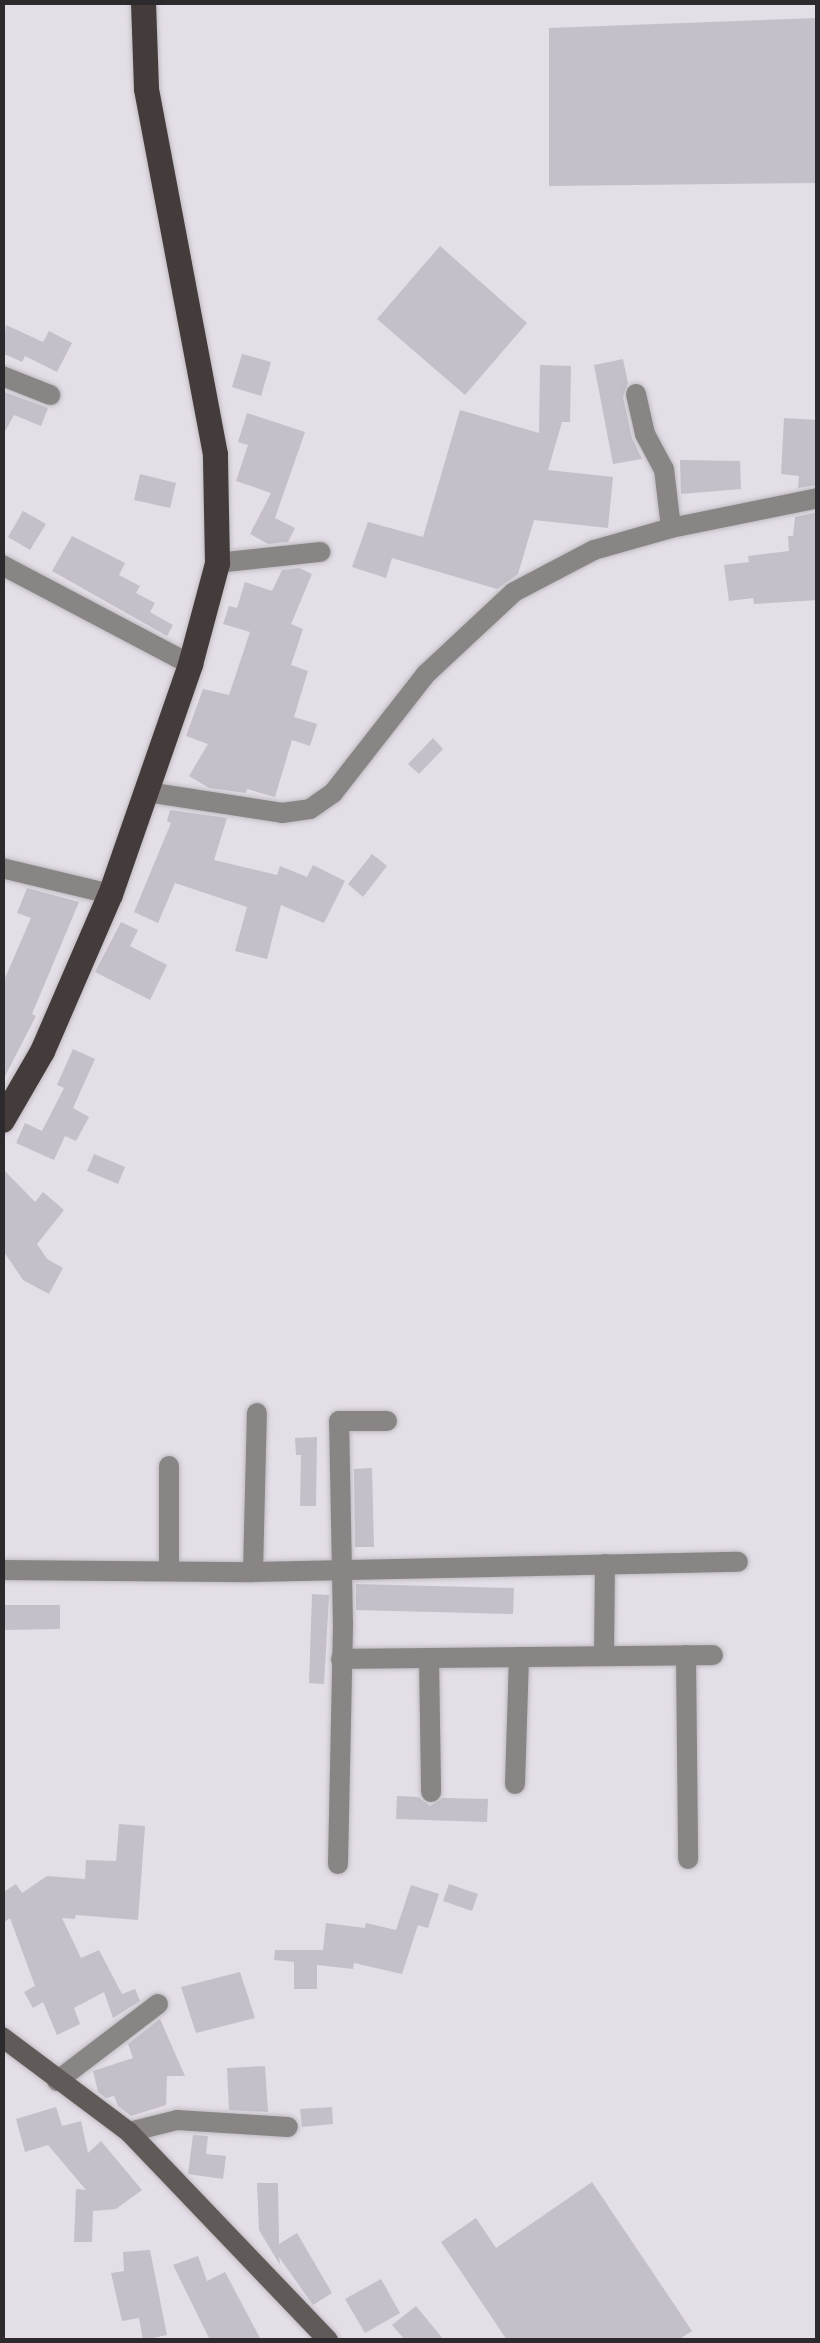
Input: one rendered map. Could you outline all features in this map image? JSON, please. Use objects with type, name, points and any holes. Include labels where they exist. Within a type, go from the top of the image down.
[{"type":"main road","points":[[2,1120],[42,1051],[110,894],[190,664],[217,563],[215,454],[146,88],[143,2]]},
{"type":"street","points":[[2,376],[50,394]]},
{"type":"street","points":[[636,394],[645,434],[664,468],[671,528]]},
{"type":"street","points":[[147,792],[282,813],[310,810],[333,794],[426,674],[514,592],[594,550],[671,528],[818,498]]},
{"type":"street","points":[[217,563],[320,552]]},
{"type":"street","points":[[2,565],[190,664]]},
{"type":"street","points":[[2,868],[110,894]]},
{"type":"street","points":[[253,1572],[258,1413]]},
{"type":"street","points":[[338,1864],[339,1421],[387,1421]]},
{"type":"street","points":[[169,1466],[169,1571]]},
{"type":"street","points":[[2,1570],[253,1572],[738,1562]]},
{"type":"street","points":[[604,1656],[605,1564]]},
{"type":"street","points":[[341,1659],[714,1654]]},
{"type":"street","points":[[686,1655],[688,1859]]},
{"type":"street","points":[[515,1784],[518,1657]]},
{"type":"street","points":[[429,1658],[430,1792]]},
{"type":"street","points":[[57,2080],[158,2004]]},
{"type":"street","points":[[2,2037],[130,2132],[328,2340]]},
{"type":"street","points":[[130,2132],[177,2120],[288,2126]]},
{"type":"building","points":[[818,18],[818,183],[549,186],[549,28]]},
{"type":"building","points":[[440,246],[527,323],[465,395],[377,319]]},
{"type":"building","points":[[6,325],[43,342],[49,331],[72,343],[57,372],[25,356],[22,362],[2,353]]},
{"type":"building","points":[[242,354],[271,362],[261,396],[232,387]]},
{"type":"building","points":[[623,359],[628,383],[623,397],[632,438],[642,459],[613,464],[594,365]]},
{"type":"building","points":[[540,365],[571,366],[570,422],[562,422],[548,470],[613,477],[608,528],[534,520],[518,574],[497,589],[392,558],[386,578],[352,567],[368,522],[423,537],[460,410],[539,433]]},
{"type":"building","points":[[2,391],[48,408],[41,426],[14,415],[2,437]]},
{"type":"building","points":[[247,413],[305,432],[275,518],[295,528],[288,542],[268,544],[250,534],[271,493],[236,481],[248,445],[238,442]]},
{"type":"building","points":[[784,418],[818,420],[818,485],[798,488],[799,476],[781,474]]},
{"type":"building","points":[[680,460],[740,461],[741,489],[681,494]]},
{"type":"building","points":[[140,474],[176,483],[170,508],[134,500]]},
{"type":"building","points":[[23,511],[46,524],[30,550],[8,537]]},
{"type":"building","points":[[818,512],[818,600],[754,604],[753,598],[729,601],[724,565],[749,562],[748,556],[789,551],[788,536],[793,536],[795,517]]},
{"type":"building","points":[[72,536],[125,563],[119,575],[140,586],[136,593],[155,603],[150,612],[173,625],[167,636],[52,571]]},
{"type":"building","points":[[299,568],[312,574],[291,624],[303,629],[291,665],[308,671],[294,717],[317,724],[310,746],[292,740],[275,797],[247,789],[246,793],[209,788],[189,776],[208,744],[186,736],[203,689],[229,695],[250,632],[223,624],[229,606],[237,608],[245,582],[272,591],[282,570]]},
{"type":"building","points":[[433,738],[443,749],[419,774],[408,764]]},
{"type":"building","points":[[170,810],[227,818],[214,860],[277,875],[280,866],[307,877],[313,865],[345,881],[324,923],[281,905],[267,959],[235,951],[247,907],[175,883],[158,923],[134,912],[171,823],[167,821]]},
{"type":"building","points":[[372,854],[387,866],[363,897],[348,884]]},
{"type":"building","points":[[27,888],[79,902],[32,1014],[36,1016],[2,1082],[2,985],[31,918],[17,913]]},
{"type":"building","points":[[121,922],[138,930],[130,946],[167,965],[150,1000],[95,972]]},
{"type":"building","points":[[73,1049],[95,1059],[73,1108],[89,1117],[76,1141],[65,1136],[54,1160],[16,1143],[25,1123],[42,1131],[64,1088],[57,1085]]},
{"type":"building","points":[[94,1154],[125,1167],[118,1184],[87,1171]]},
{"type":"building","points":[[2,1168],[35,1202],[43,1192],[64,1210],[37,1244],[47,1259],[63,1268],[49,1294],[23,1280],[2,1249]]},
{"type":"building","points":[[317,1437],[316,1506],[300,1506],[301,1455],[296,1455],[295,1438]]},
{"type":"building","points":[[372,1468],[374,1547],[355,1547],[354,1469]]},
{"type":"building","points":[[356,1584],[514,1588],[513,1614],[356,1610]]},
{"type":"building","points":[[312,1594],[329,1595],[324,1684],[309,1683]]},
{"type":"building","points":[[3,1605],[60,1605],[60,1629],[3,1630]]},
{"type":"building","points":[[397,1796],[418,1797],[430,1806],[443,1798],[488,1799],[487,1822],[396,1819]]},
{"type":"building","points":[[119,1824],[145,1826],[138,1920],[76,1915],[75,1919],[62,1918],[81,1958],[99,1950],[122,1994],[135,1989],[140,2001],[113,2018],[104,1992],[74,2008],[80,2024],[57,2035],[43,2002],[33,2008],[24,1992],[35,1986],[10,1918],[2,1924],[2,1893],[16,1884],[22,1893],[47,1876],[85,1879],[86,1860],[116,1861]]},
{"type":"building","points":[[449,1884],[478,1894],[472,1911],[443,1901]]},
{"type":"building","points":[[411,1885],[439,1894],[428,1928],[418,1925],[402,1974],[354,1963],[353,1969],[317,1965],[317,1989],[294,1989],[294,1962],[274,1960],[275,1950],[323,1950],[326,1923],[365,1928],[366,1923],[396,1930]]},
{"type":"building","points":[[240,1972],[255,2018],[196,2033],[181,1987]]},
{"type":"building","points":[[160,2019],[185,2076],[167,2076],[166,2105],[131,2116],[118,2106],[114,2096],[106,2098],[98,2092],[93,2071],[133,2058],[128,2044]]},
{"type":"building","points":[[265,2066],[268,2112],[229,2110],[227,2068]]},
{"type":"building","points":[[56,2107],[62,2126],[81,2121],[88,2153],[101,2141],[142,2190],[116,2209],[93,2211],[92,2242],[74,2242],[76,2189],[86,2190],[48,2145],[25,2152],[16,2119]]},
{"type":"building","points":[[332,2107],[333,2124],[302,2127],[300,2109]]},
{"type":"building","points":[[193,2135],[208,2136],[206,2154],[226,2156],[223,2179],[188,2174]]},
{"type":"building","points":[[592,2182],[692,2331],[678,2340],[507,2340],[441,2242],[476,2218],[496,2248]]},
{"type":"building","points":[[257,2183],[278,2183],[279,2244],[297,2233],[332,2293],[313,2305],[279,2257],[280,2265],[259,2230]]},
{"type":"building","points":[[150,2250],[167,2335],[143,2340],[139,2318],[122,2321],[111,2273],[124,2271],[123,2252]]},
{"type":"building","points":[[198,2256],[207,2281],[225,2272],[261,2340],[210,2340],[173,2265]]},
{"type":"building","points":[[381,2279],[400,2313],[365,2333],[345,2299]]},
{"type":"building","points":[[416,2306],[444,2340],[405,2340],[392,2325]]}]
